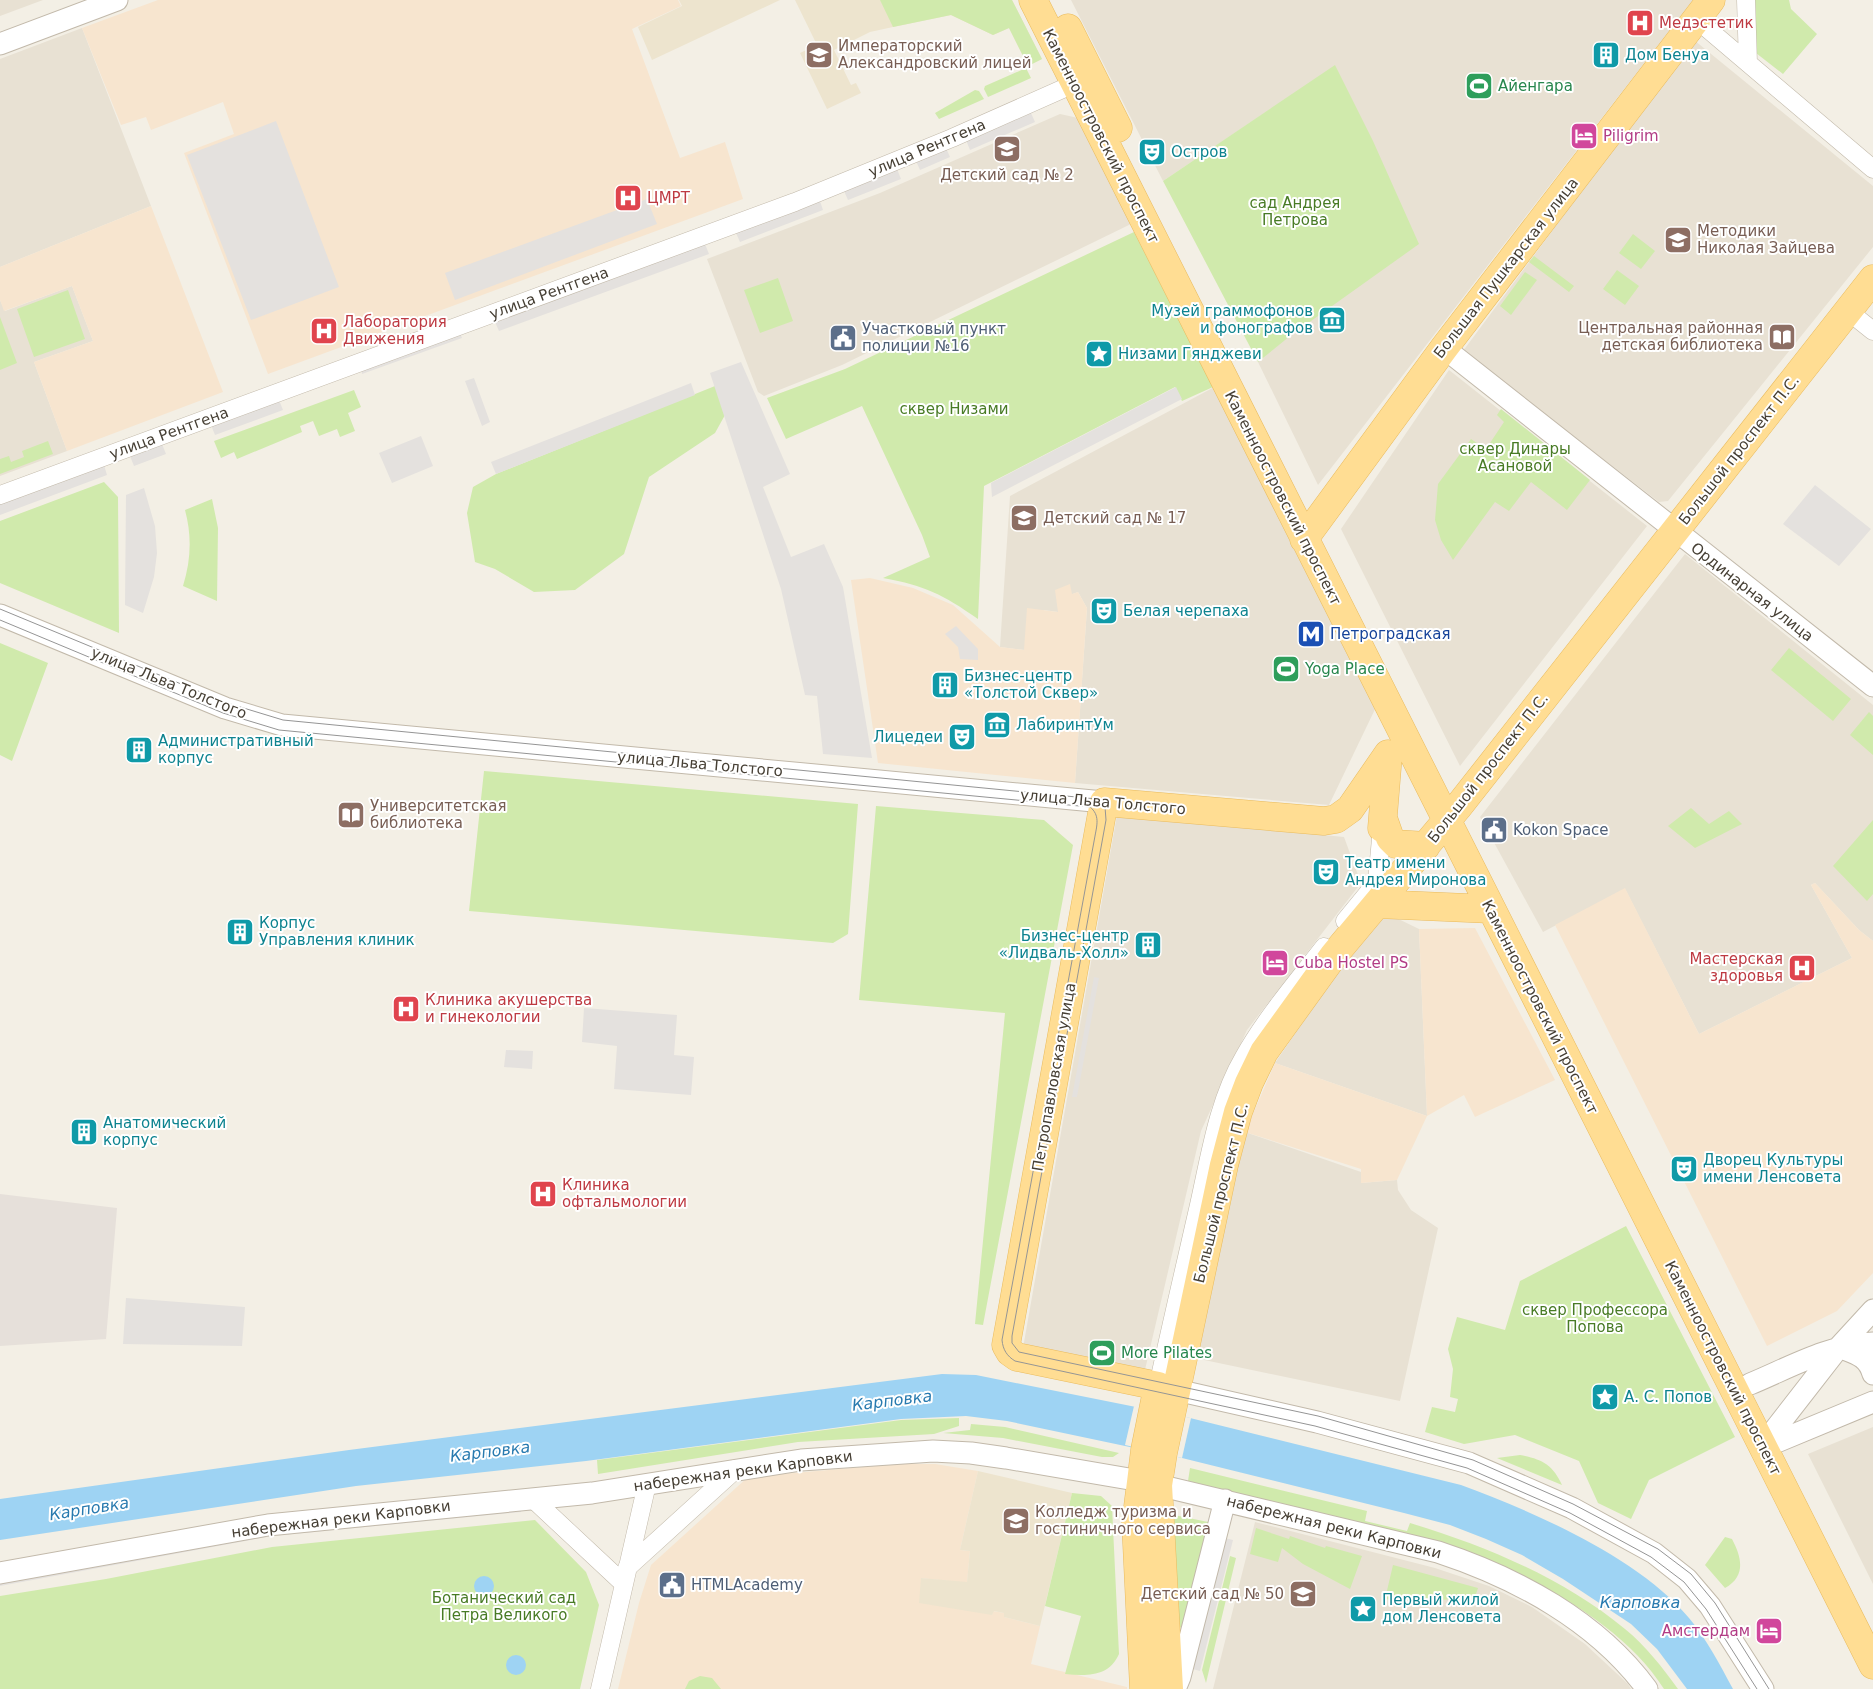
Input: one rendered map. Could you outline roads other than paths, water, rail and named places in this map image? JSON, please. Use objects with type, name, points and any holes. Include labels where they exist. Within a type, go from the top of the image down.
[{"type":"main road","name":"Каменноостровский проспект","points":[[1032,0],[1083,80],[1452,814],[1750,1384],[1772,1439],[1873,1665]]},
{"type":"main road","name":"Каменноостровский проспект","points":[[1054,0],[1083,80]]},
{"type":"main road","name":"Большая Пушкарская улица","points":[[1310,531],[1444,348],[1703,10]]},
{"type":"main road","name":"Большой проспект П.С.","points":[[1165,1400],[1238,1112],[1264,1052],[1285,1020],[1334,954],[1452,814],[1873,279]]},
{"type":"main road","name":"Каменноостровский проспект","points":[[1310,531],[1392,714],[1452,814],[1491,909],[1772,1439],[1873,1625]]},
{"type":"main road","points":[[1392,714],[1382,823],[1396,844],[1426,846]]},
{"type":"main road","name":"улица Льва Толстого","points":[[1104,802],[1310,822],[1324,821],[1342,816],[1350,809],[1388,754]]},
{"type":"main road","name":"Петропавловская улица","points":[[1104,802],[1006,1345],[1010,1352],[1017,1356],[1165,1400]]},
{"type":"main road","points":[[1377,904],[1491,909]]},
{"type":"main road","points":[[1144,1689],[1136,1547],[1165,1400]]},
{"type":"main road","points":[[1150,1483],[1169,1689]]},
{"type":"street","points":[[0,44],[116,0]]},
{"type":"street","points":[[1746,0],[1748,63]]},
{"type":"street","points":[[1703,10],[1748,63],[1873,169]]},
{"type":"street","name":"улица Рентгена","points":[[0,495],[794,202],[1083,80]]},
{"type":"street","points":[[1848,311],[1873,331]]},
{"type":"street","name":"Ординарная улица","points":[[1444,348],[1873,686]]},
{"type":"street","name":"улица Льва Толстого","points":[[0,615],[225,708],[282,725],[1104,802]]},
{"type":"street","name":"Большой проспект П.С.","points":[[1165,1400],[1210,1160],[1223,1107],[1243,1058],[1270,1018],[1377,882],[1382,823]]},
{"type":"street","points":[[1772,1439],[1839,1347],[1873,1310]]},
{"type":"street","points":[[1750,1384],[1815,1355],[1839,1347],[1873,1343]]},
{"type":"street","points":[[1839,1347],[1862,1356],[1870,1366],[1873,1374]]},
{"type":"street","points":[[1772,1439],[1870,1404],[1873,1385]]},
{"type":"street","points":[[1165,1400],[1316,1422],[1469,1463],[1572,1508],[1654,1553],[1687,1579],[1710,1606],[1762,1689]]},
{"type":"street","name":"набережная реки Карповки","points":[[0,1574],[268,1525],[592,1493],[801,1460],[933,1451],[971,1453],[1150,1483],[1438,1552],[1495,1573],[1558,1608],[1598,1637],[1626,1662],[1647,1689]]},
{"type":"street","points":[[626,1576],[736,1469]]},
{"type":"street","points":[[600,1689],[646,1484]]},
{"type":"street","points":[[533,1499],[626,1576]]},
{"type":"street","points":[[1175,1689],[1180,1677],[1224,1500]]},
{"type":"water","name":"Карповка","points":[[942,1374],[976,1375],[1186,1417],[1461,1485],[1490,1496],[1552,1523],[1583,1539],[1614,1556],[1642,1575],[1668,1596],[1689,1618],[1707,1643],[1733,1689],[1687,1689],[1657,1649],[1631,1624],[1563,1579],[1522,1555],[1450,1525],[1182,1458],[1007,1421],[966,1416],[901,1419],[586,1461],[356,1486],[0,1540],[0,1499],[349,1450]]},
{"type":"water","points":[[484,1576],[491,1579],[494,1586],[491,1593],[484,1596],[477,1593],[474,1586],[477,1579]]},
{"type":"water","points":[[516,1655],[523,1658],[526,1665],[523,1672],[516,1675],[509,1672],[506,1665],[509,1658]]},
{"type":"tram line","points":[[0,609],[227,703],[283,720],[1097,799],[1105,807],[1106,820],[1012,1343],[1019,1352],[1318,1416],[1473,1460],[1573,1504],[1658,1549],[1691,1574],[1715,1603],[1769,1689]]},
{"type":"tram line","points":[[0,620],[223,713],[279,730],[1090,807],[1097,817],[1096,828],[1002,1340],[1004,1350],[1015,1361],[1315,1426],[1467,1468],[1570,1513],[1651,1557],[1684,1582],[1706,1609],[1757,1689]]},
{"type":"place","name":"Медэстетик","points":[[1640,23]]},
{"type":"place","name":"Императорский Александровский лицей","points":[[819,55]]},
{"type":"place","name":"Дом Бенуа","points":[[1606,55]]},
{"type":"place","name":"Айенгара","points":[[1479,86]]},
{"type":"place","name":"Piligrim","points":[[1584,136]]},
{"type":"place","name":"Детский сад № 2","points":[[1007,149]]},
{"type":"place","name":"Остров","points":[[1152,152]]},
{"type":"place","name":"ЦМРТ","points":[[628,198]]},
{"type":"place","name":"Методики Николая Зайцева","points":[[1678,240]]},
{"type":"place","name":"Музей граммофонов и фонографов","points":[[1332,320]]},
{"type":"place","name":"Лаборатория Движения","points":[[324,331]]},
{"type":"place","name":"Центральная районная детская библиотека","points":[[1782,337]]},
{"type":"place","name":"Участковый пункт полиции №16","points":[[843,338]]},
{"type":"place","name":"Низами Гянджеви","points":[[1099,354]]},
{"type":"place","name":"Детский сад № 17","points":[[1024,518]]},
{"type":"place","name":"Белая черепаха","points":[[1104,611]]},
{"type":"place","name":"Петроградская","points":[[1311,634]]},
{"type":"place","name":"Yoga Place","points":[[1286,669]]},
{"type":"place","name":"Бизнес-центр «Толстой Сквер»","points":[[945,685]]},
{"type":"place","name":"ЛабиринтУм","points":[[997,725]]},
{"type":"place","name":"Лицедеи","points":[[962,737]]},
{"type":"place","name":"Административный корпус","points":[[139,750]]},
{"type":"place","name":"Университетская библиотека","points":[[351,815]]},
{"type":"place","name":"Kokon Space","points":[[1494,830]]},
{"type":"place","name":"Театр имени Андрея Миронова","points":[[1326,872]]},
{"type":"place","name":"Корпус Управления клиник","points":[[240,932]]},
{"type":"place","name":"Бизнес-центр «Лидваль-Холл»","points":[[1148,945]]},
{"type":"place","name":"Cuba Hostel PS","points":[[1275,963]]},
{"type":"place","name":"Мастерская здоровья","points":[[1802,968]]},
{"type":"place","name":"Клиника акушерства и гинекологии","points":[[406,1009]]},
{"type":"place","name":"Анатомический корпус","points":[[84,1132]]},
{"type":"place","name":"Дворец Культуры имени Ленсовета","points":[[1684,1169]]},
{"type":"place","name":"Клиника офтальмологии","points":[[543,1194]]},
{"type":"place","name":"More Pilates","points":[[1102,1353]]},
{"type":"place","name":"А. С. Попов","points":[[1605,1397]]},
{"type":"place","name":"Колледж туризма и гостиничного сервиса","points":[[1016,1521]]},
{"type":"place","name":"HTMLAcademy","points":[[672,1585]]},
{"type":"place","name":"Детский сад № 50","points":[[1303,1594]]},
{"type":"place","name":"Первый жилой дом Ленсовета","points":[[1363,1609]]},
{"type":"place","name":"Амстердам","points":[[1769,1631]]},
{"type":"park label","name":"сад Андрея Петрова","points":[[1295,212]]},
{"type":"park label","name":"сквер Низами","points":[[954,409]]},
{"type":"park label","name":"сквер Динары Асановой","points":[[1515,458]]},
{"type":"park label","name":"сквер Профессора Попова","points":[[1595,1318]]},
{"type":"park label","name":"Ботанический сад Петра Великого","points":[[504,1606]]}]
